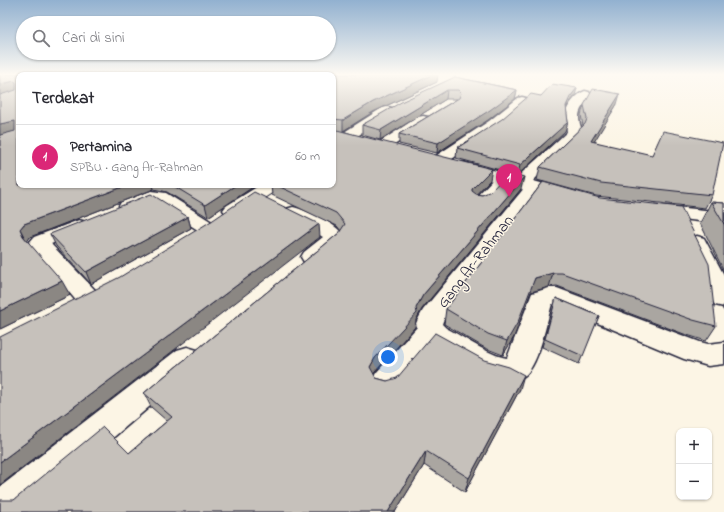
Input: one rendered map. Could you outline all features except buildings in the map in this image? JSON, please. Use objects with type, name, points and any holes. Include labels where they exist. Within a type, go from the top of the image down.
[{"type":"street","name":"Gang Ar-Rahman","points":[[386,382],[431,323],[528,185],[573,134],[575,130],[571,120],[572,110],[582,98]]},
{"type":"street","points":[[522,102],[494,124],[433,159],[580,199]]},
{"type":"street","points":[[343,139],[399,106]]},
{"type":"street","points":[[383,146],[432,114]]},
{"type":"street","points":[[343,139],[404,151]]},
{"type":"street","points":[[188,240],[264,190],[329,231],[334,236],[332,241],[295,271]]},
{"type":"street","points":[[68,309],[97,294],[39,243],[151,197],[159,197],[208,228]]},
{"type":"street","points":[[640,208],[724,218]]},
{"type":"street","points":[[684,214],[724,299]]},
{"type":"street","points":[[431,323],[437,335],[497,368],[511,369],[517,366],[521,360],[541,299],[545,296],[552,295],[694,351],[708,355],[724,353]]},
{"type":"street","points":[[0,510],[209,341]]},
{"type":"lane","points":[[479,202],[502,178]]},
{"type":"place","name":"Pertamina","points":[[509,197]]}]
